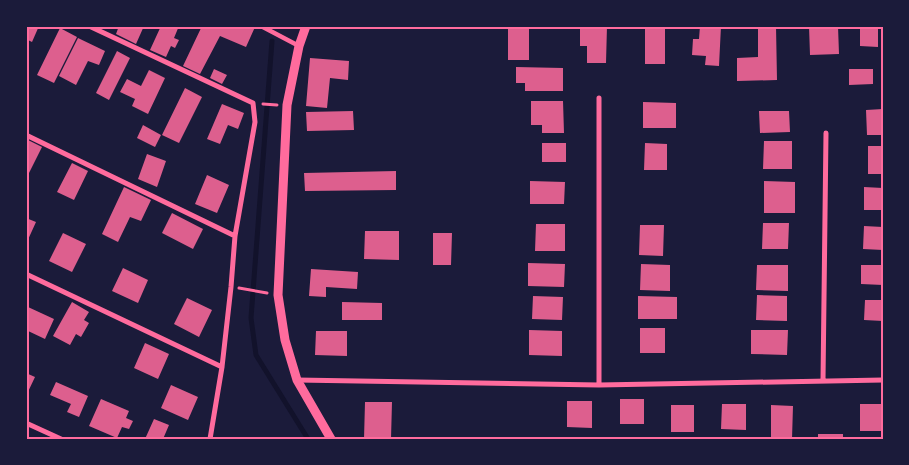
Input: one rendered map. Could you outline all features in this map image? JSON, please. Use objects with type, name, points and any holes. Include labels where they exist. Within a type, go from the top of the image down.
[{"type":"street","points":[[89,26],[253,103],[255,122],[235,236],[222,367],[210,439]]},
{"type":"street","points":[[262,26],[299,46]]},
{"type":"street","points":[[306,26],[299,46],[287,105],[278,295],[284,340],[297,380],[331,439]]},
{"type":"street","points":[[599,98],[599,385]]},
{"type":"street","points":[[823,381],[826,133]]},
{"type":"street","points":[[26,135],[235,236]]},
{"type":"street","points":[[26,274],[222,367]]},
{"type":"street","points":[[297,380],[599,385],[883,380]]},
{"type":"street","points":[[26,423],[61,439]]},
{"type":"path","points":[[253,103],[287,105]]},
{"type":"path","points":[[231,287],[262,292]]},
{"type":"building","points":[[26,26],[39,26],[32,42],[26,39]]},
{"type":"building","points":[[119,26],[144,26],[136,44],[116,34]]},
{"type":"building","points":[[161,26],[179,26],[174,38],[179,40],[175,48],[171,46],[166,57],[150,50]]},
{"type":"building","points":[[202,26],[255,27],[246,47],[220,36],[200,74],[183,66]]},
{"type":"building","points":[[508,26],[529,26],[529,60],[508,60]]},
{"type":"building","points":[[580,26],[607,26],[606,63],[587,63],[587,46],[580,46]]},
{"type":"building","points":[[645,26],[665,26],[665,64],[645,64]]},
{"type":"building","points":[[700,26],[721,26],[719,66],[705,65],[706,56],[692,55],[693,39],[699,39]]},
{"type":"building","points":[[758,26],[776,26],[777,80],[737,81],[737,58],[758,57]]},
{"type":"building","points":[[809,26],[838,26],[839,54],[810,55]]},
{"type":"building","points":[[860,26],[878,26],[878,47],[860,46]]},
{"type":"building","points":[[60,28],[77,37],[54,83],[37,75]]},
{"type":"building","points":[[78,38],[105,51],[99,65],[88,61],[76,85],[59,76]]},
{"type":"building","points":[[117,51],[130,58],[109,100],[96,93]]},
{"type":"building","points":[[310,58],[349,61],[348,80],[330,78],[327,108],[306,106]]},
{"type":"building","points":[[516,67],[563,68],[563,91],[525,91],[525,83],[516,83]]},
{"type":"building","points":[[214,69],[227,75],[222,84],[210,78]]},
{"type":"building","points":[[849,69],[873,69],[873,84],[849,85]]},
{"type":"building","points":[[149,70],[165,78],[148,114],[132,106],[135,99],[120,92],[127,79],[141,86]]},
{"type":"building","points":[[185,88],[202,97],[179,143],[162,135]]},
{"type":"building","points":[[531,101],[563,101],[564,133],[542,133],[542,125],[531,125]]},
{"type":"building","points":[[643,102],[676,103],[676,128],[643,128]]},
{"type":"building","points":[[222,104],[244,113],[238,129],[228,125],[220,144],[207,139]]},
{"type":"building","points":[[883,109],[883,135],[867,135],[866,110]]},
{"type":"building","points":[[353,111],[354,130],[307,131],[306,112]]},
{"type":"building","points":[[759,111],[789,111],[790,132],[760,133]]},
{"type":"building","points":[[143,125],[161,135],[155,147],[137,138]]},
{"type":"building","points":[[26,139],[42,147],[26,179]]},
{"type":"building","points":[[764,141],[792,141],[792,169],[763,169]]},
{"type":"building","points":[[542,143],[566,143],[566,162],[542,162]]},
{"type":"building","points":[[645,143],[667,144],[667,170],[644,170]]},
{"type":"building","points":[[868,146],[883,146],[883,174],[868,174]]},
{"type":"building","points":[[147,154],[166,161],[157,187],[138,179]]},
{"type":"building","points":[[72,163],[88,171],[74,200],[57,192]]},
{"type":"building","points":[[396,171],[396,190],[305,191],[304,173]]},
{"type":"building","points":[[207,175],[229,185],[217,213],[195,204]]},
{"type":"building","points":[[530,181],[565,182],[564,204],[530,204]]},
{"type":"building","points":[[764,181],[795,182],[795,213],[764,213]]},
{"type":"building","points":[[124,187],[151,200],[141,221],[130,217],[118,242],[102,234]]},
{"type":"building","points":[[864,187],[883,188],[883,210],[864,210]]},
{"type":"building","points":[[172,213],[203,229],[193,249],[162,233]]},
{"type":"building","points":[[26,218],[36,222],[26,244]]},
{"type":"building","points":[[763,223],[789,223],[788,249],[762,249]]},
{"type":"building","points":[[536,224],[565,224],[565,251],[535,251]]},
{"type":"building","points":[[640,225],[664,225],[663,256],[639,255]]},
{"type":"building","points":[[864,226],[883,227],[883,250],[863,249]]},
{"type":"building","points":[[365,231],[399,231],[399,260],[364,259]]},
{"type":"building","points":[[63,233],[86,244],[72,272],[49,261]]},
{"type":"building","points":[[433,233],[452,233],[451,265],[433,265]]},
{"type":"building","points":[[528,263],[565,264],[564,287],[528,286]]},
{"type":"building","points":[[641,264],[670,265],[670,291],[640,290]]},
{"type":"building","points":[[757,265],[788,265],[788,291],[756,290]]},
{"type":"building","points":[[861,265],[883,265],[883,285],[861,284]]},
{"type":"building","points":[[123,268],[148,280],[138,303],[112,291]]},
{"type":"building","points":[[311,269],[358,272],[357,289],[326,287],[326,297],[309,296]]},
{"type":"building","points":[[757,295],[787,296],[787,321],[756,320]]},
{"type":"building","points":[[533,296],[563,297],[562,320],[532,319]]},
{"type":"building","points":[[638,296],[677,297],[677,319],[638,319]]},
{"type":"building","points":[[187,298],[212,310],[199,337],[174,324]]},
{"type":"building","points":[[865,300],[883,300],[883,321],[864,320]]},
{"type":"building","points":[[72,302],[89,312],[84,320],[89,323],[81,337],[76,334],[70,345],[53,336]]},
{"type":"building","points":[[342,302],[382,303],[382,320],[342,320]]},
{"type":"building","points":[[28,307],[54,319],[45,339],[26,330],[26,310]]},
{"type":"building","points":[[640,328],[665,328],[665,353],[640,353]]},
{"type":"building","points":[[529,330],[562,331],[562,356],[529,355]]},
{"type":"building","points":[[751,330],[788,330],[787,355],[751,354]]},
{"type":"building","points":[[316,331],[347,331],[347,356],[315,355]]},
{"type":"building","points":[[145,343],[169,354],[158,379],[134,368]]},
{"type":"building","points":[[26,373],[35,377],[26,396]]},
{"type":"building","points":[[56,382],[88,396],[79,417],[67,412],[71,404],[50,395]]},
{"type":"building","points":[[171,385],[198,397],[188,420],[161,408]]},
{"type":"building","points":[[101,399],[129,411],[126,418],[133,421],[129,429],[122,427],[117,438],[89,426]]},
{"type":"building","points":[[620,399],[644,399],[644,424],[620,424]]},
{"type":"building","points":[[567,401],[592,401],[592,428],[567,427]]},
{"type":"building","points":[[365,402],[392,402],[391,439],[364,439]]},
{"type":"building","points":[[722,404],[746,404],[746,430],[721,429]]},
{"type":"building","points":[[860,404],[883,404],[883,431],[860,431]]},
{"type":"building","points":[[671,405],[694,405],[694,432],[671,432]]},
{"type":"building","points":[[771,405],[793,406],[792,439],[771,439]]},
{"type":"building","points":[[154,419],[169,425],[163,439],[145,439]]},
{"type":"building","points":[[818,434],[843,434],[843,439],[818,439]]},
{"type":"waterway","points":[[272,41],[251,318],[256,355],[308,439]]}]
